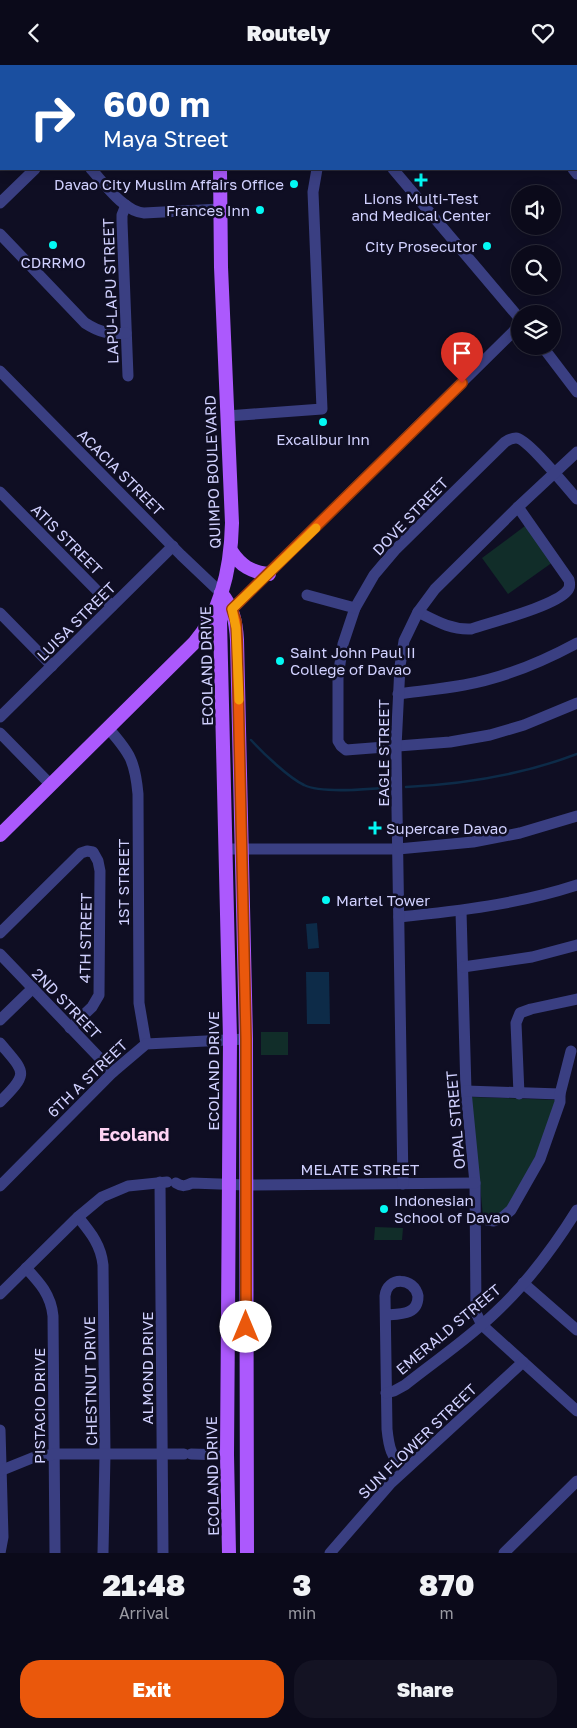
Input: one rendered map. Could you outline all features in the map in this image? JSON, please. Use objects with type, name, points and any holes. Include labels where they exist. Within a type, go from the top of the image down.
[{"type":"main road","name":"QUIMPO BOULEVARD","points":[[0,835],[197,639],[210,619],[221,593],[231,551],[232,523],[220,170]]},
{"type":"main road","points":[[231,551],[245,567],[256,572],[269,574]]},
{"type":"main road","name":"ECOLAND DRIVE","points":[[221,593],[232,609],[236,622],[243,850],[246,1039],[247,1553]]},
{"type":"main road","name":"ECOLAND DRIVE","points":[[221,593],[220,621],[230,1039],[227,1455],[229,1553]]},
{"type":"street","points":[[0,203],[34,170]]},
{"type":"street","points":[[92,170],[134,211],[220,209]]},
{"type":"street","points":[[227,416],[322,409],[313,191],[317,170]]},
{"type":"street","points":[[394,170],[511,308]]},
{"type":"street","name":"LAPU-LAPU STREET","points":[[126,205],[122,215],[122,222],[128,377]]},
{"type":"street","points":[[0,234],[85,323],[95,330],[106,333],[126,333]]},
{"type":"street","points":[[197,639],[220,621],[269,574],[511,334]]},
{"type":"street","points":[[549,355],[577,392]]},
{"type":"street","name":"ACACIA STREET","points":[[0,371],[221,593]]},
{"type":"street","name":"DOVE STREET","points":[[396,747],[346,750],[338,741],[338,677],[342,643],[354,608],[374,575],[396,549],[504,442],[519,438],[554,472]]},
{"type":"street","name":"EAGLE STREET","points":[[403,1184],[396,747],[400,666],[404,641],[418,612],[435,589],[554,472],[577,452]]},
{"type":"street","points":[[554,472],[577,499]]},
{"type":"street","name":"ATIS STREET","points":[[0,492],[112,606]]},
{"type":"street","points":[[418,612],[448,627],[471,629],[539,607],[568,591],[569,580],[518,507]]},
{"type":"street","name":"LUISA STREET","points":[[0,717],[173,546]]},
{"type":"street","points":[[307,595],[354,608]]},
{"type":"street","points":[[0,613],[52,666]]},
{"type":"street","points":[[398,694],[464,685],[491,679],[560,653],[577,643]]},
{"type":"street","points":[[396,747],[450,742],[490,735],[524,725],[577,703]]},
{"type":"street","name":"1ST STREET","points":[[108,728],[128,752],[133,762],[136,776],[138,794],[139,1003],[146,1044]]},
{"type":"street","points":[[0,733],[51,785]]},
{"type":"street","points":[[226,849],[398,849],[473,842],[520,833],[577,817]]},
{"type":"street","name":"4TH STREET","points":[[0,933],[81,853],[93,852],[98,861],[100,871],[99,995],[92,1007],[70,1028]]},
{"type":"street","points":[[399,917],[461,911],[539,896],[577,885]]},
{"type":"street","name":"OPAL STREET","points":[[461,911],[466,1091],[475,1183],[475,1307],[482,1325]]},
{"type":"street","points":[[463,967],[532,957],[577,945]]},
{"type":"street","name":"2ND STREET","points":[[0,954],[112,1072]]},
{"type":"street","points":[[0,1020],[33,988]]},
{"type":"street","points":[[519,1094],[516,1023],[520,1013],[577,999]]},
{"type":"street","name":"6TH A STREET","points":[[0,1186],[112,1072],[146,1044],[246,1039]]},
{"type":"street","points":[[0,1043],[19,1066],[21,1074],[19,1082],[0,1102]]},
{"type":"street","points":[[476,1218],[494,1221],[503,1217],[511,1210],[540,1159],[560,1102],[560,1094],[571,1051]]},
{"type":"street","points":[[466,1091],[560,1094]]},
{"type":"street","name":"MELATE STREET","points":[[0,1294],[78,1217],[102,1197],[128,1186],[160,1182],[176,1183],[180,1186],[187,1186],[192,1183],[246,1185],[475,1183]]},
{"type":"street","name":"ALMOND DRIVE","points":[[160,1182],[163,1553]]},
{"type":"street","name":"EMERALD STREET","points":[[386,1393],[405,1385],[482,1325],[546,1256],[577,1210]]},
{"type":"street","name":"CHESTNUT DRIVE","points":[[78,1217],[95,1238],[102,1255],[106,1454],[103,1553]]},
{"type":"street","name":"PISTACIO DRIVE","points":[[26,1268],[44,1287],[52,1304],[54,1553]]},
{"type":"street","points":[[523,1283],[577,1330]]},
{"type":"street","points":[[386,1315],[388,1445],[404,1470]]},
{"type":"street","points":[[482,1325],[573,1407],[577,1393]]},
{"type":"street","name":"SUN FLOWER STREET","points":[[333,1549],[373,1501],[404,1470],[523,1362]]},
{"type":"street","points":[[0,1430],[3,1537],[0,1553]]},
{"type":"street","points":[[1,1470],[32,1458],[54,1454],[227,1455]]},
{"type":"street","points":[[504,1553],[577,1481]]},
{"type":"green space","points":[[525,526],[553,562],[508,594],[482,558]]},
{"type":"green space","points":[[261,1032],[288,1032],[288,1055],[261,1055]]},
{"type":"green space","points":[[471,1097],[558,1100],[547,1135],[507,1209],[498,1216],[483,1216]]},
{"type":"green space","points":[[375,1227],[403,1228],[402,1240],[374,1240]]},
{"type":"water","points":[[317,923],[319,948],[308,949],[306,924]]},
{"type":"water","points":[[306,972],[329,972],[330,1024],[307,1024]]},
{"type":"waterway","points":[[251,740],[291,777],[312,788],[347,790],[392,787]]},
{"type":"waterway","points":[[406,787],[450,784],[514,773],[577,754]]},
{"type":"slow traffic","points":[[239,700],[236,622],[232,609],[316,528]]},
{"type":"place","name":"Lions Multi-Test and Medical Center","points":[[421,180]]},
{"type":"place","name":"Davao City Muslim Affairs Office","points":[[294,184]]},
{"type":"place","name":"Frances Inn","points":[[260,210]]},
{"type":"place","name":"CDRRMO","points":[[53,245]]},
{"type":"place","name":"City Prosecutor","points":[[487,246]]},
{"type":"place","name":"Excalibur Inn","points":[[323,422]]},
{"type":"place","name":"Saint John Paul II College of Davao","points":[[280,661]]},
{"type":"place","name":"Supercare Davao","points":[[375,828]]},
{"type":"place","name":"Martel Tower","points":[[326,900]]},
{"type":"place","name":"Indonesian School of Davao","points":[[384,1209]]},
{"type":"district","name":"Ecoland","points":[[134,1134]]},
{"type":"route","points":[[246,1327],[246,1018],[243,850],[237,640],[236,622],[232,609],[462,383]]}]
